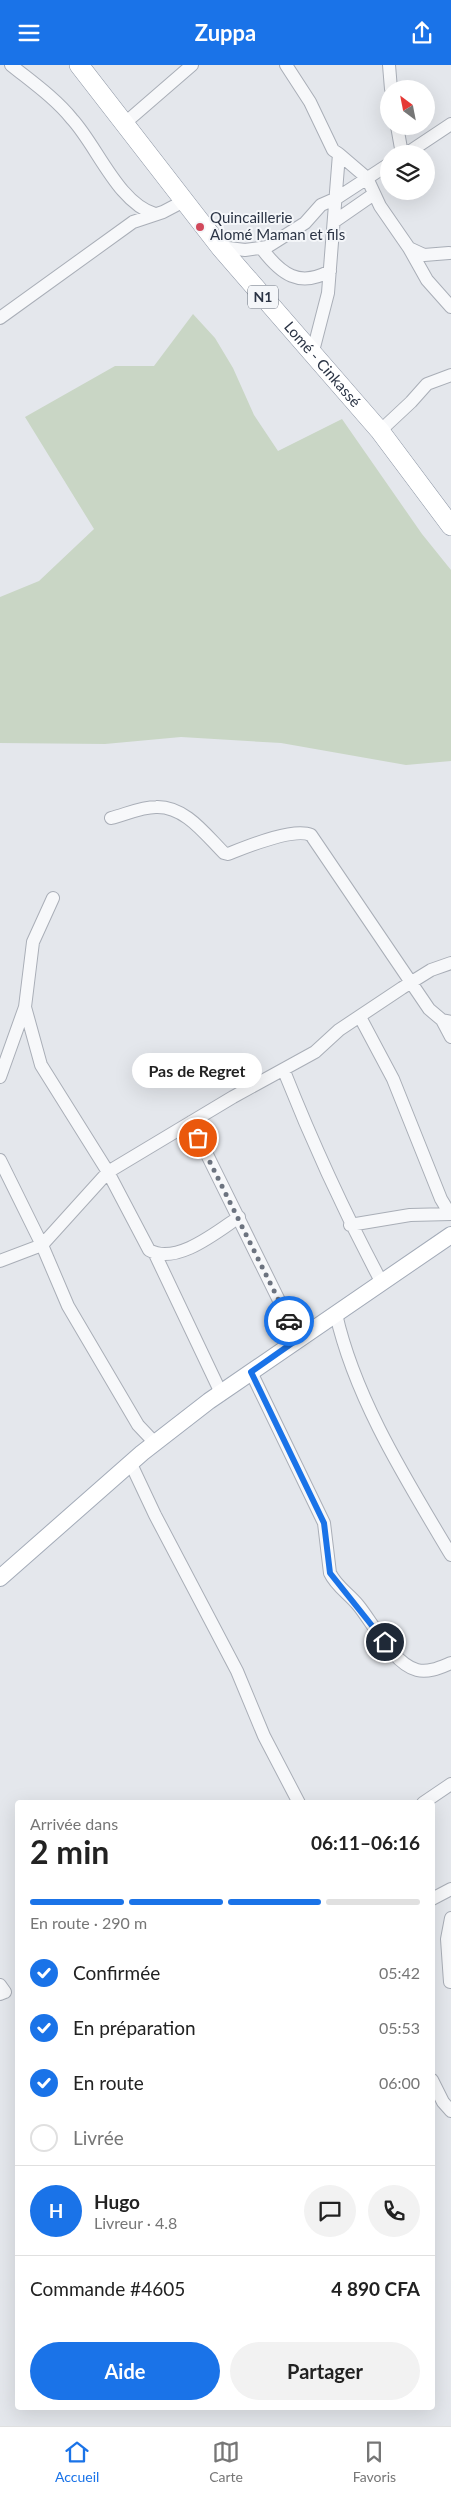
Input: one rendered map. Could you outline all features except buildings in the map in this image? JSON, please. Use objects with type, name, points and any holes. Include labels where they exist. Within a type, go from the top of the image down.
[{"type":"highway","name":"Lomé - Cinkassé","points":[[79,65],[220,247],[380,431],[451,526]]},
{"type":"main road","points":[[0,1578],[155,1443],[221,1393],[451,1235]]},
{"type":"street","points":[[11,65],[52,98],[73,119],[130,198],[147,212],[154,214]]},
{"type":"street","points":[[125,123],[192,65]]},
{"type":"street","points":[[286,65],[310,102],[333,150],[367,178],[374,195],[409,248],[421,271],[451,307]]},
{"type":"street","points":[[388,65],[389,80]]},
{"type":"street","points":[[418,145],[451,124]]},
{"type":"street","points":[[312,355],[328,293],[339,154]]},
{"type":"street","points":[[220,247],[245,251],[262,249],[305,223],[321,205],[337,198],[380,170]]},
{"type":"street","points":[[335,221],[374,195]]},
{"type":"street","points":[[0,319],[123,228],[154,214],[164,213],[184,201]]},
{"type":"street","points":[[409,248],[424,255],[450,252]]},
{"type":"street","points":[[262,249],[281,272],[288,275],[310,279],[330,271]]},
{"type":"street","points":[[421,271],[450,252]]},
{"type":"street","points":[[380,431],[427,384],[451,375]]},
{"type":"street","points":[[111,818],[154,807],[174,809],[199,827],[224,853],[228,854],[262,840],[303,833],[311,835],[429,1009],[446,1021],[451,1037]]},
{"type":"street","points":[[0,1077],[24,1007],[33,943],[53,898]]},
{"type":"street","points":[[0,1261],[42,1245],[108,1172],[245,1090],[315,1053],[339,1030],[431,970],[451,963]]},
{"type":"street","points":[[24,1007],[41,1065],[108,1172],[149,1250],[162,1254],[196,1247],[239,1217]]},
{"type":"street","points":[[360,1017],[393,1079],[441,1199],[451,1214]]},
{"type":"street","points":[[284,1071],[306,1127],[350,1225],[382,1283]]},
{"type":"street","points":[[191,1122],[298,1339]]},
{"type":"street","points":[[0,1161],[42,1245],[68,1306],[110,1381],[138,1425],[155,1443]]},
{"type":"street","points":[[350,1225],[410,1215],[451,1214]]},
{"type":"street","points":[[155,1253],[221,1393]]},
{"type":"street","points":[[336,1314],[345,1346],[378,1425],[411,1489],[451,1555]]},
{"type":"street","points":[[251,1372],[324,1523],[330,1573],[333,1579],[358,1605],[396,1656],[409,1667],[419,1670],[434,1669],[451,1663]]},
{"type":"street","points":[[131,1464],[154,1515],[237,1671],[264,1736],[297,1800]]},
{"type":"street","points":[[427,1800],[451,1784]]},
{"type":"street","points":[[435,1897],[451,1889]]},
{"type":"street","points":[[450,1982],[447,1939],[451,1918]]},
{"type":"street","points":[[0,1985],[5,1992],[0,1994]]},
{"type":"street","points":[[435,2086],[443,2103],[451,2111]]},
{"type":"green space","points":[[193,314],[215,338],[233,368],[254,415],[278,451],[342,419],[422,534],[451,570],[451,761],[406,765],[281,743],[181,737],[105,744],[0,743],[0,597],[39,581],[94,529],[25,417],[115,366],[154,366]]},
{"type":"way so far","points":[[198,1138],[205,1155],[239,1217],[289,1321]]},
{"type":"place","name":"Quincaillerie Alomé Maman et fils","points":[[200,227]]},
{"type":"place","name":"Pas de Regret","points":[[198,1138]]},
{"type":"route","points":[[289,1321],[298,1339],[251,1372],[324,1523],[330,1573],[333,1579],[358,1605],[385,1642]]}]
